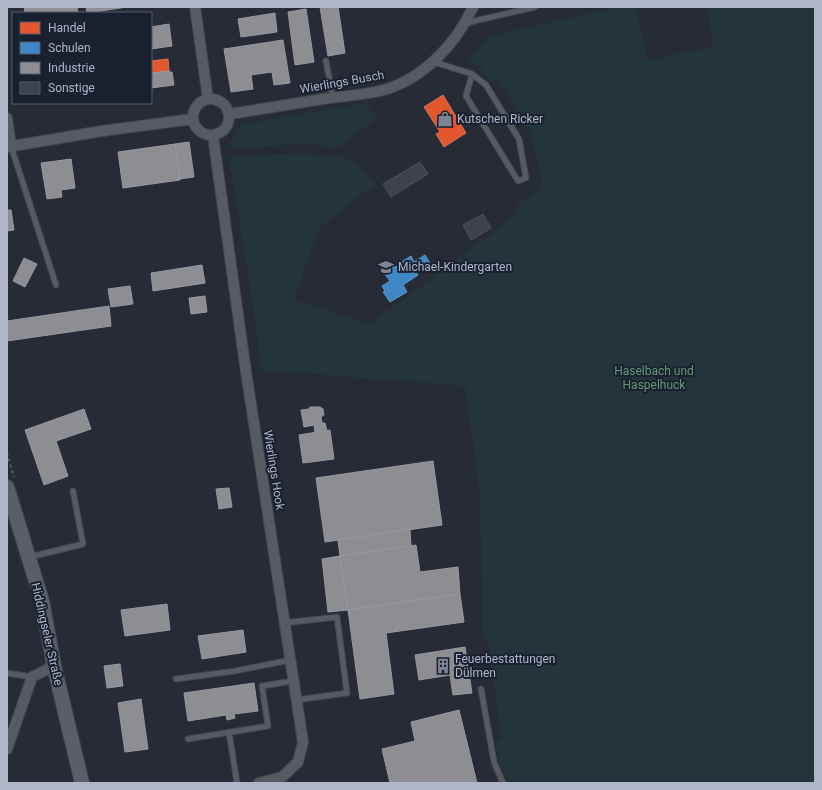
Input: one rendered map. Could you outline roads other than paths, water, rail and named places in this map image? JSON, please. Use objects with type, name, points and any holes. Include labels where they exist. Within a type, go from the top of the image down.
[{"type":"street","points":[[195,7],[208,99]]},
{"type":"street","name":"Wierlings Busch","points":[[230,114],[384,90],[409,78],[434,62],[449,46],[466,23],[473,7]]},
{"type":"street","points":[[208,99],[219,100],[228,109],[230,114],[230,120],[225,130],[213,136],[199,132],[193,119],[193,112],[196,106],[201,101],[208,99]]},
{"type":"street","points":[[7,118],[9,146],[102,131],[193,119]]},
{"type":"street","name":"Wierlings Hook","points":[[213,136],[246,372],[303,742],[298,762],[282,777],[259,783]]},
{"type":"street","name":"Hiddingseler Straße","points":[[7,487],[42,601],[54,666],[82,783]]},
{"type":"street","points":[[7,749],[32,677],[54,666]]},
{"type":"lane","points":[[466,23],[535,7]]},
{"type":"lane","points":[[326,61],[333,98]]},
{"type":"lane","points":[[434,62],[472,74],[486,85],[519,139],[526,178],[518,181],[466,96],[472,74]]},
{"type":"lane","points":[[9,146],[56,285]]},
{"type":"lane","points":[[27,555],[38,555],[83,544],[73,491]]},
{"type":"lane","points":[[284,623],[337,617],[347,693],[296,700]]},
{"type":"lane","points":[[176,680],[235,671],[290,660]]},
{"type":"lane","points":[[7,673],[32,677]]},
{"type":"lane","points":[[188,739],[268,726],[262,686],[294,681]]},
{"type":"lane","points":[[481,689],[494,762],[503,783]]},
{"type":"lane","points":[[229,732],[237,783]]},
{"type":"place","name":"Kutschen Ricker","points":[[445,119]]},
{"type":"place","name":"Michael-Kindergarten","points":[[386,267]]},
{"type":"place","name":"Feuerbestattungen Dülmen","points":[[443,666]]},
{"type":"park label","name":"Haselbach und Haspelhuck","points":[[654,378]]}]
